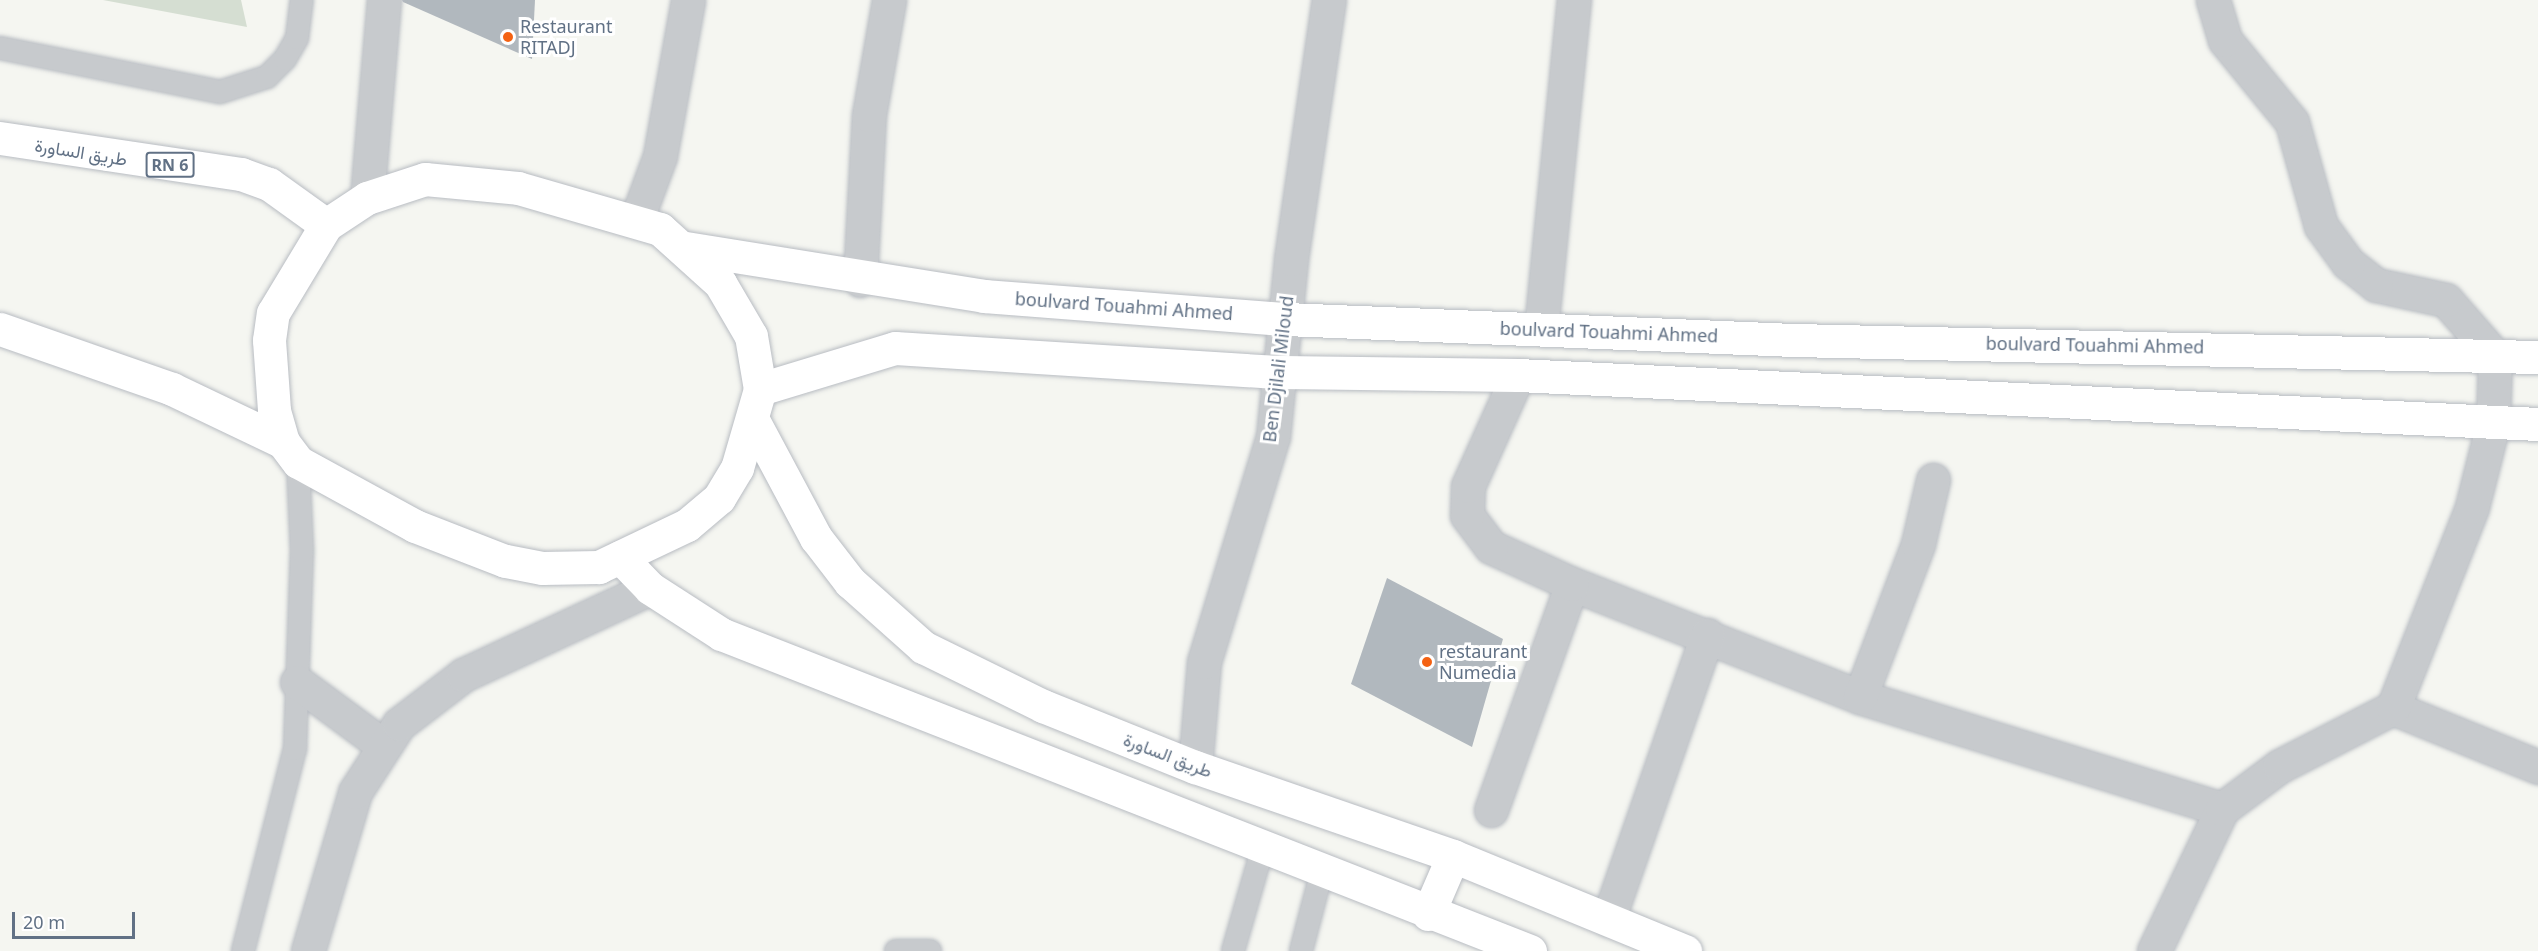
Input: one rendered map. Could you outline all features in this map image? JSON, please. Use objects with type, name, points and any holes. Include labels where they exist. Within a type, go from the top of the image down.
[{"type":"main road","name":"طريق الساورة","points":[[0,138],[241,174],[269,184],[326,225]]},
{"type":"main road","points":[[0,329],[172,389],[290,452],[415,526],[505,561],[542,568],[599,567],[655,545],[719,498],[754,422],[760,389],[751,336],[737,305],[686,248],[660,229],[518,188],[457,180],[425,179],[368,198],[326,225],[273,313],[270,377],[290,452]]},
{"type":"main road","name":"boulvard Touahmi Ahmed","points":[[686,248],[860,280],[984,296],[1286,319],[1541,329],[2538,357]]},
{"type":"main road","points":[[760,389],[896,348],[1281,372],[1518,375],[2493,424],[2538,423]]},
{"type":"main road","name":"طريق الساورة","points":[[754,422],[816,538],[850,582],[923,647],[951,663],[997,688],[1195,767],[1453,856],[1685,951]]},
{"type":"main road","points":[[620,557],[650,588],[721,634],[916,707],[1428,914],[1530,951]]},
{"type":"main road","points":[[916,707],[951,663]]},
{"type":"main road","points":[[1428,914],[1453,856]]},
{"type":"street","points":[[368,198],[384,0]]},
{"type":"street","points":[[636,221],[660,156],[688,0]]},
{"type":"street","points":[[860,280],[868,115],[889,0]]},
{"type":"street","name":"Ben Djilali Miloud","points":[[1195,767],[1204,662],[1273,437],[1286,319],[1329,0]]},
{"type":"street","points":[[1541,329],[1574,0]]},
{"type":"street","points":[[2154,951],[2222,808],[2280,766],[2392,708],[2472,507],[2493,424],[2494,356],[2446,300],[2376,285],[2348,263],[2321,226],[2292,122],[2225,40],[2213,0]]},
{"type":"street","points":[[1518,375],[1468,486],[1467,515],[1491,547],[1572,584],[1707,634],[1860,698],[2222,808]]},
{"type":"street","points":[[1860,698],[1918,544],[1933,480]]},
{"type":"street","points":[[1491,810],[1572,584]]},
{"type":"street","points":[[308,951],[355,792],[381,744],[440,689],[650,588]]},
{"type":"street","points":[[1608,920],[1707,634]]},
{"type":"street","points":[[297,682],[381,744]]},
{"type":"street","points":[[2392,708],[2538,767]]},
{"type":"lane","points":[[0,48],[220,92],[267,77],[285,59],[297,38],[302,0]]},
{"type":"lane","points":[[243,951],[288,788],[297,682],[302,551],[290,452]]},
{"type":"lane","points":[[1233,951],[1263,847]]},
{"type":"lane","points":[[1301,951],[1322,871]]},
{"type":"lane","points":[[896,951],[930,951]]},
{"type":"shaded area","points":[[103,0],[241,0],[247,27]]},
{"type":"building","name":"Restaurant RITADJ","points":[[402,0],[535,0],[532,59],[403,2]]},
{"type":"building","name":"restaurant Numedia","points":[[1387,578],[1503,639],[1472,747],[1351,684]]},
{"type":"place","name":"Restaurant RITADJ","points":[[508,37]]},
{"type":"place","name":"restaurant Numedia","points":[[1427,662]]}]
